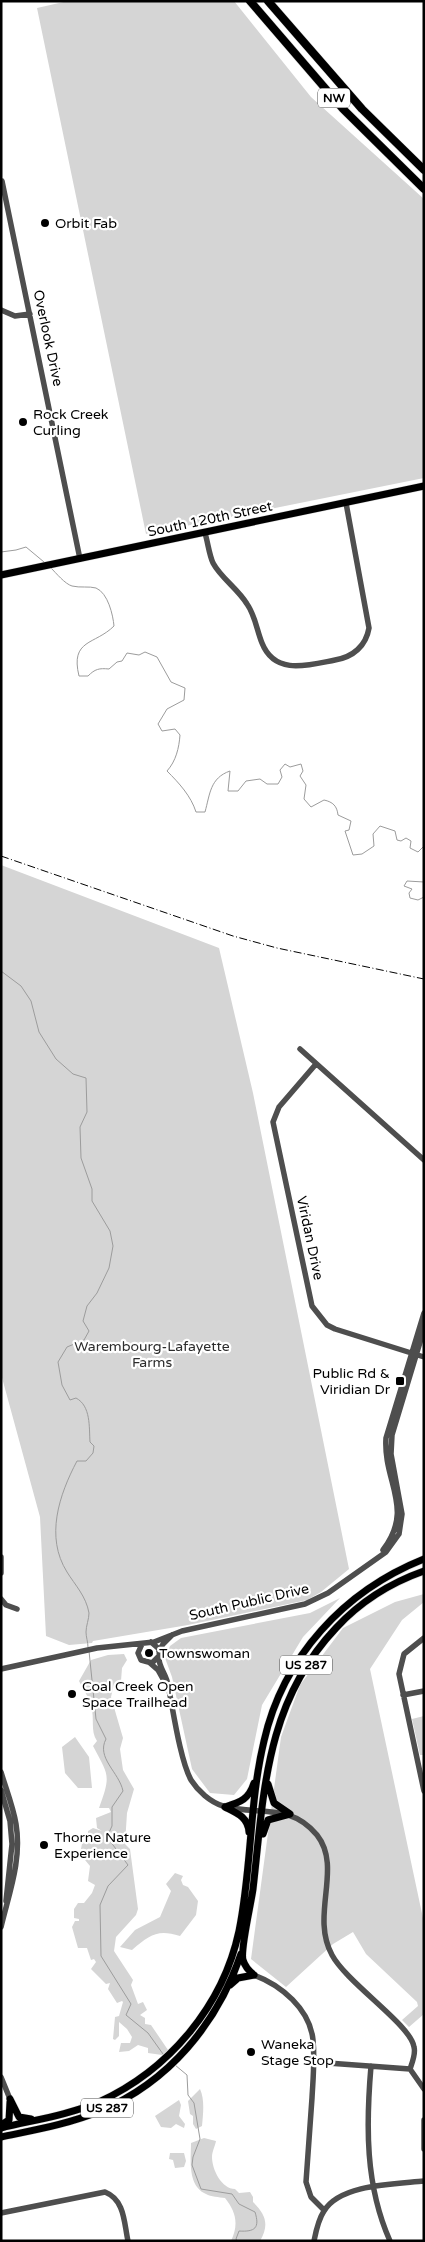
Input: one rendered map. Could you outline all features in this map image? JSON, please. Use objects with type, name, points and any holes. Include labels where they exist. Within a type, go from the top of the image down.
[{"type":"highway","name":"NW","points":[[250,1],[343,109],[424,189]]},
{"type":"highway","name":"NW","points":[[268,1],[362,109],[424,170]]},
{"type":"main road","name":"South 120th Street","points":[[1,575],[424,486]]},
{"type":"main road","name":"US 287","points":[[1,2138],[64,2123],[94,2113],[121,2100],[158,2077],[183,2053],[209,2021],[228,1987],[243,1949],[256,1859],[260,1758],[268,1726],[287,1677],[314,1638],[333,1617],[365,1590],[389,1575],[424,1559]]},
{"type":"main road","name":"US 287","points":[[1,2126],[37,2120],[96,2103],[121,2090],[151,2070],[177,2047],[206,2010],[229,1966],[240,1929],[250,1846],[274,1740],[284,1709],[300,1676],[316,1651],[340,1624],[368,1600],[397,1582],[424,1571]]},
{"type":"main road","points":[[226,1807],[245,1800],[251,1794],[260,1758]]},
{"type":"main road","points":[[267,1777],[274,1803],[290,1814]]},
{"type":"main road","points":[[226,1807],[241,1815],[245,1820],[248,1825],[250,1846]]},
{"type":"main road","points":[[256,1859],[266,1824],[272,1818],[290,1814]]},
{"type":"main road","points":[[243,1949],[245,1965],[254,1976]]},
{"type":"main road","points":[[228,1987],[238,1978],[254,1976]]},
{"type":"main road","points":[[10,2099],[19,2117],[37,2120]]},
{"type":"main road","points":[[1,2126],[9,2120],[10,2099]]},
{"type":"street","name":"Overlook Drive","points":[[2,181],[80,559]]},
{"type":"street","points":[[1,310],[15,316],[30,314]]},
{"type":"street","points":[[205,533],[213,562],[247,604],[262,644],[270,656],[281,664],[292,667],[340,660],[357,651],[366,638],[369,628],[346,503]]},
{"type":"street","points":[[300,1050],[424,1160]]},
{"type":"street","name":"Viridan Drive","points":[[316,1064],[276,1110],[274,1122],[312,1306],[327,1325],[335,1329],[424,1357]]},
{"type":"street","name":"South Public Drive","points":[[151,1642],[182,1631],[312,1602],[328,1593],[392,1544],[399,1534],[402,1523],[402,1504],[390,1443],[424,1313]]},
{"type":"street","name":"South Public Drive","points":[[413,1354],[424,1329]]},
{"type":"street","points":[[1,1557],[1,1573]]},
{"type":"street","points":[[1,1599],[6,1605],[17,1609]]},
{"type":"street","points":[[150,1663],[155,1662],[172,1635]]},
{"type":"street","points":[[424,1638],[410,1648],[403,1657],[399,1674],[424,1791]]},
{"type":"street","points":[[1,1669],[97,1648],[151,1642],[156,1645],[186,1768],[191,1779],[203,1795],[226,1807],[290,1814],[308,1825],[318,1836],[326,1853],[328,1871],[323,1918],[327,1943],[331,1954],[349,1978],[407,2033],[414,2048],[410,2070],[424,2089]]},
{"type":"street","points":[[138,1655],[139,1649],[143,1644]]},
{"type":"street","points":[[121,1646],[138,1655],[142,1660],[150,1663],[158,1670],[169,1692]]},
{"type":"street","points":[[403,1695],[424,1691]]},
{"type":"street","points":[[1,1772],[3,1792],[16,1824],[18,1845],[12,1889],[1,1927]]},
{"type":"street","points":[[254,1976],[269,1981],[292,1998],[305,2018],[313,2038],[314,2062],[306,2182],[311,2198],[324,2210]]},
{"type":"street","points":[[314,2062],[410,2070]]},
{"type":"street","points":[[371,2066],[367,2145],[374,2186],[390,2241]]},
{"type":"street","points":[[1,2077],[10,2099]]},
{"type":"street","points":[[424,2120],[424,2148]]},
{"type":"street","points":[[314,2241],[324,2210],[346,2194],[374,2186],[424,2180]]},
{"type":"street","points":[[1,2213],[105,2192],[112,2195],[120,2204],[128,2241]]},
{"type":"green space","points":[[68,1],[234,1],[311,97],[424,199],[424,478],[146,534],[37,8]]},
{"type":"green space","name":"Warembourg-Lafayette Farms","points":[[1,865],[219,948],[253,1093],[349,1569],[321,1592],[307,1600],[188,1625],[93,1641],[92,1643],[69,1645],[46,1636],[40,1517],[1,1374]]},
{"type":"green space","points":[[424,1594],[424,1602],[402,1620],[370,1669],[424,1923],[424,2014],[409,2027],[402,2020],[418,2006],[417,2002],[366,1954],[353,1932],[333,1944],[286,1987],[251,1959],[281,1737],[300,1685],[343,1628],[395,1602]]},
{"type":"green space","points":[[340,1598],[303,1637],[262,1705],[247,1779],[234,1795],[210,1793],[192,1769],[172,1677],[165,1658],[170,1646],[181,1638],[310,1613]]},
{"type":"green space","points":[[124,1654],[127,1660],[122,1668],[121,1681],[114,1684],[111,1697],[123,1738],[120,1749],[123,1770],[134,1789],[127,1813],[125,1844],[130,1849],[138,1909],[136,1915],[116,1937],[114,1951],[133,1980],[131,1985],[138,2004],[143,2002],[147,2010],[140,2015],[145,2018],[145,2024],[151,2025],[168,2050],[162,2055],[148,2053],[148,2048],[138,2045],[129,2051],[119,2052],[121,2043],[130,2043],[132,2037],[119,2022],[119,2036],[115,2040],[113,2039],[115,2017],[119,2016],[123,2002],[117,2003],[108,1989],[110,1983],[106,1984],[91,1969],[96,1962],[94,1959],[91,1960],[87,1948],[78,1948],[72,1927],[75,1921],[79,1921],[79,1919],[74,1918],[74,1909],[78,1903],[84,1903],[92,1893],[95,1885],[88,1881],[90,1866],[85,1860],[89,1855],[88,1850],[81,1849],[83,1838],[88,1836],[88,1831],[93,1828],[102,1831],[97,1828],[96,1818],[111,1812],[109,1808],[99,1808],[107,1782],[105,1770],[93,1746],[97,1741],[89,1699],[79,1681],[91,1660],[108,1655]]},
{"type":"green space","points":[[424,1716],[424,1755],[420,1755],[412,1719]]},
{"type":"green space","points":[[75,1737],[89,1757],[92,1788],[78,1788],[65,1773],[62,1747]]},
{"type":"green space","points":[[175,1873],[183,1876],[181,1880],[183,1885],[188,1887],[198,1901],[196,1915],[180,1936],[159,1933],[144,1940],[132,1950],[120,1947],[135,1930],[160,1917],[171,1891],[166,1884]]},
{"type":"green space","points":[[200,2089],[203,2102],[202,2126],[196,2129],[193,2124],[193,2116],[190,2114],[188,2101]]},
{"type":"green space","points":[[179,2100],[181,2105],[179,2116],[185,2124],[184,2128],[176,2124],[171,2128],[161,2127],[155,2116]]},
{"type":"green space","points":[[204,2138],[216,2141],[212,2162],[222,2182],[239,2193],[250,2192],[253,2202],[261,2211],[265,2220],[265,2229],[260,2241],[231,2241],[236,2224],[234,2213],[229,2203],[225,2198],[206,2194],[196,2185],[191,2172],[191,2143]]},
{"type":"green space","points":[[170,2153],[184,2153],[186,2161],[184,2167],[175,2168],[173,2160],[169,2159]]},
{"type":"waterway","points":[[1,552],[26,547],[44,562]]},
{"type":"waterway","points":[[51,568],[69,585],[96,588],[104,594],[111,610],[114,626],[86,644],[78,655],[79,676],[88,676],[95,670],[109,669],[117,662],[122,661],[127,653],[139,655],[145,652],[157,657],[171,682],[185,688],[184,700],[167,709],[158,724],[162,731],[175,729],[180,735],[173,763],[167,771],[188,795],[196,812],[205,812],[212,787],[223,774],[230,771],[228,791],[238,791],[246,781],[260,779],[267,784],[278,784],[282,777],[280,770],[285,764],[290,767],[301,764],[303,771],[300,776],[306,785],[304,799],[311,807],[324,800],[327,801],[336,807],[338,815],[351,821],[349,830],[345,831],[353,855],[362,854],[374,846],[373,834],[380,826],[395,831],[397,840],[401,841],[406,838],[411,841],[410,848],[418,852],[424,846]]},
{"type":"waterway","points":[[424,882],[407,881],[404,886],[412,889],[409,893],[410,898],[418,900],[424,897]]},
{"type":"waterway","points":[[1,971],[21,986],[31,1001],[39,1032],[56,1059],[73,1074],[86,1078],[87,1112],[80,1127],[81,1158],[92,1189],[92,1201],[110,1231],[113,1246],[109,1268],[97,1293],[87,1306],[83,1321],[89,1331],[84,1340],[67,1347],[58,1362],[62,1385],[70,1400],[76,1398],[87,1411],[90,1442],[94,1446],[93,1453],[86,1461],[77,1461],[70,1474],[60,1502],[56,1530],[60,1559],[88,1607],[89,1615],[86,1632],[88,1647]]},
{"type":"waterway","points":[[89,1651],[96,1719],[106,1739],[104,1752],[123,1791],[112,1807],[112,1826],[107,1837],[128,1865],[108,1886],[100,1905],[101,1956],[131,2004],[126,2015],[148,2033],[163,2054]]},
{"type":"waterway","points":[[175,2065],[187,2075],[188,2095],[194,2103],[200,2139],[192,2165],[201,2189],[232,2194],[239,2204],[255,2212],[257,2222],[255,2228],[249,2231],[239,2231],[237,2241]]},
{"type":"railway","points":[[1,856],[233,936],[277,948],[424,979]]},
{"type":"place","name":"Orbit Fab","points":[[45,223]]},
{"type":"place","name":"Rock Creek Curling","points":[[23,422]]},
{"type":"place","name":"Public Rd & Viridian Dr","points":[[400,1381]]},
{"type":"place","name":"Townswoman","points":[[149,1653]]},
{"type":"place","name":"Coal Creek Open Space Trailhead","points":[[72,1694]]},
{"type":"place","name":"Thorne Nature Experience","points":[[44,1845]]},
{"type":"place","name":"Waneka Stage Stop","points":[[251,2052]]}]
